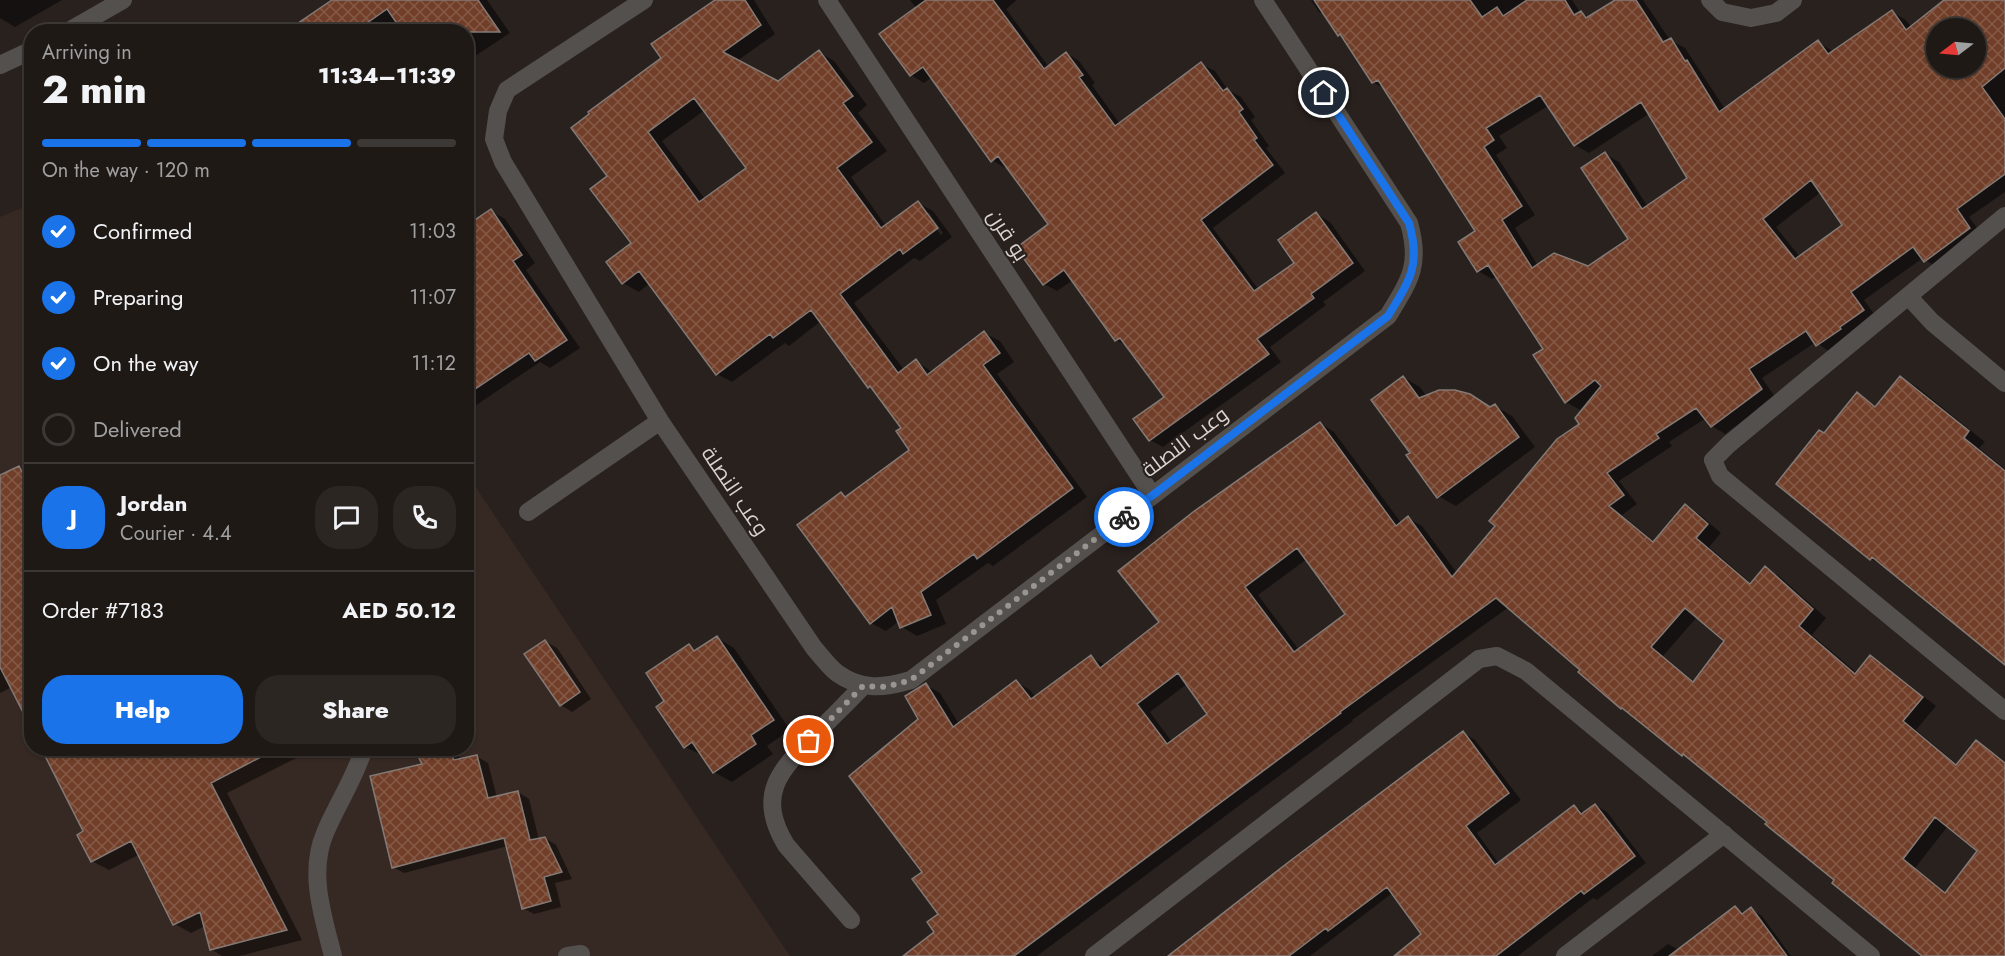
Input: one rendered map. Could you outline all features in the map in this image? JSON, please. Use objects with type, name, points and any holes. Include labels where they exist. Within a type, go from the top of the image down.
[{"type":"street","points":[[81,24],[123,0]]},
{"type":"street","name":"وعب النصلة","points":[[644,0],[507,90],[498,111],[494,140],[503,162],[660,421],[814,648],[837,673],[863,686],[886,687],[911,680],[1388,316],[1403,291],[1413,270],[1415,244],[1409,223],[1263,0]]},
{"type":"street","name":"بو قرن","points":[[827,0],[1152,495]]},
{"type":"street","points":[[1710,0],[1722,12],[1750,18],[1776,13],[1792,0]]},
{"type":"street","points":[[0,65],[24,54]]},
{"type":"street","points":[[2005,216],[1738,436],[1713,460],[1720,476],[2005,711]]},
{"type":"street","points":[[1908,296],[1932,322],[2005,383]]},
{"type":"street","points":[[528,512],[660,421]]},
{"type":"street","points":[[1094,956],[1479,659],[1497,656],[1526,670],[1871,956]]},
{"type":"street","points":[[851,920],[786,845],[776,825],[772,803],[774,789],[786,765],[863,686]]},
{"type":"street","points":[[333,956],[317,888],[319,851],[360,756]]},
{"type":"street","points":[[1565,956],[1724,834]]},
{"type":"shaded area","points":[[24,207],[24,756],[474,756],[474,484],[790,956],[0,956],[0,217]]},
{"type":"building","points":[[332,0],[478,0],[500,32],[474,32],[474,24],[397,24],[387,9],[365,24],[297,24]]},
{"type":"building","points":[[715,0],[745,0],[761,25],[723,52],[778,81],[819,50],[853,96],[843,103],[872,142],[837,168],[881,228],[918,201],[938,228],[903,254],[900,249],[840,294],[898,373],[916,359],[927,375],[984,331],[1000,353],[983,365],[1073,488],[977,559],[974,554],[921,592],[931,615],[900,628],[892,607],[870,624],[797,525],[841,492],[845,497],[909,450],[896,431],[901,428],[870,386],[868,388],[811,310],[773,338],[770,334],[716,375],[639,271],[622,284],[606,262],[631,243],[590,189],[607,176],[571,128],[589,114],[588,112],[661,58],[651,44]],"holes":[[[694,98],[746,168],[699,202],[648,132]]]},
{"type":"building","points":[[926,0],[993,0],[1044,69],[1066,52],[1083,75],[1079,77],[1115,126],[1201,62],[1223,91],[1227,88],[1243,109],[1239,112],[1257,138],[1254,140],[1273,165],[1201,220],[1254,291],[1294,263],[1278,240],[1316,212],[1353,263],[1311,294],[1314,298],[1257,339],[1269,354],[1149,441],[1133,419],[1164,397],[1120,338],[1115,341],[1064,270],[1043,285],[1016,248],[1048,224],[998,156],[991,162],[923,67],[910,76],[879,34]]},
{"type":"building","points":[[1314,0],[1470,0],[1482,17],[1497,7],[1503,16],[1527,0],[1565,0],[1574,15],[1581,11],[1586,18],[1615,0],[1636,0],[1663,42],[1671,38],[1719,112],[1818,40],[1828,54],[1892,10],[1906,30],[1944,0],[2005,0],[2005,68],[1982,87],[2005,119],[2005,174],[1957,209],[1970,228],[1924,262],[1913,247],[1851,292],[1864,310],[1816,346],[1806,331],[1749,369],[1762,389],[1711,427],[1696,408],[1656,434],[1659,438],[1607,473],[1624,495],[1609,506],[1653,542],[1685,504],[1708,524],[1696,538],[1750,584],[1765,566],[1813,609],[1799,626],[1855,674],[1870,655],[1923,697],[1903,721],[1956,765],[1976,740],[2005,763],[2005,956],[1922,956],[1832,883],[1834,880],[1765,824],[1767,822],[1683,754],[1682,756],[1621,709],[1578,672],[1580,670],[1496,598],[1014,956],[903,956],[934,932],[927,922],[938,914],[912,879],[922,872],[849,776],[918,719],[905,696],[926,683],[953,727],[1016,680],[1031,699],[1091,655],[1100,668],[1159,622],[1118,571],[1193,512],[1320,422],[1396,526],[1408,516],[1452,577],[1495,526],[1489,521],[1557,439],[1579,424],[1575,418],[1601,386],[1595,380],[1565,403],[1533,355],[1543,349],[1488,265],[1477,272],[1458,242],[1475,231],[1378,80],[1372,83],[1340,34],[1338,36]],"holes":[[[1540,95],[1574,146],[1641,102],[1687,178],[1642,209],[1605,152],[1581,168],[1628,239],[1588,266],[1554,253],[1532,268],[1502,220],[1522,206],[1484,147],[1494,140],[1486,128]],[[1811,180],[1842,225],[1795,259],[1763,219]],[[1297,548],[1345,614],[1294,652],[1245,587]],[[1685,608],[1724,641],[1693,682],[1651,647]],[[1178,673],[1207,714],[1167,744],[1137,704]],[[1935,817],[1977,851],[1945,893],[1903,859]]]},
{"type":"building","points":[[491,209],[522,255],[513,261],[567,340],[535,361],[529,353],[474,390],[474,221]]},
{"type":"building","points":[[1403,376],[1419,398],[1439,390],[1455,390],[1470,394],[1490,407],[1495,404],[1519,437],[1437,498],[1406,455],[1410,453],[1371,400]]},
{"type":"building","points":[[1900,376],[1969,431],[1964,438],[2005,471],[2005,665],[1872,557],[1870,560],[1776,484],[1819,430],[1824,433],[1857,392],[1875,407]]},
{"type":"building","points":[[19,466],[24,475],[24,714],[0,667],[0,475]]},
{"type":"building","points":[[717,636],[774,720],[751,735],[756,744],[713,773],[692,742],[684,748],[656,707],[664,701],[646,673],[689,644],[694,651]]},
{"type":"building","points":[[545,640],[580,692],[560,706],[524,654]]},
{"type":"building","points":[[1463,731],[1509,793],[1466,826],[1495,865],[1574,805],[1581,814],[1595,804],[1635,856],[1584,894],[1581,891],[1496,956],[1394,956],[1421,934],[1387,887],[1328,931],[1326,928],[1289,956],[1168,956],[1290,861]]},
{"type":"building","points":[[477,755],[488,798],[518,791],[530,840],[545,837],[562,872],[544,877],[551,901],[522,909],[504,838],[392,868],[370,776],[422,764],[418,756],[452,756],[454,760]]},
{"type":"building","points":[[45,756],[263,756],[211,783],[287,930],[210,950],[200,912],[173,925],[131,841],[91,862],[77,835],[83,831]]},
{"type":"building","points":[[1735,906],[1742,914],[1751,907],[1787,956],[1669,956]]},
{"type":"way so far","points":[[809,741],[863,686],[886,687],[911,680],[1124,517]]},
{"type":"route","points":[[1124,517],[1388,316],[1413,270],[1415,244],[1409,223],[1324,93]]}]
